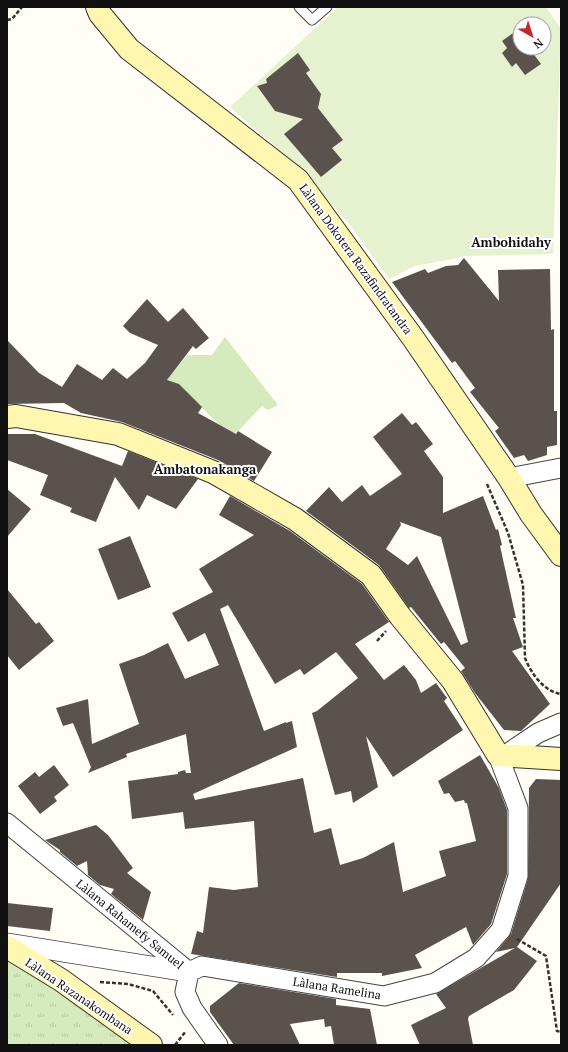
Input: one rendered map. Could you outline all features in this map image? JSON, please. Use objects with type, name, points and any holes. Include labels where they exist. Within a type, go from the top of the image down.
[{"type":"street","name":"Làlana Dokotera Razafindratandra","points":[[97,7],[100,14],[129,48],[298,180],[413,338],[509,478],[531,514],[561,555]]},
{"type":"street","points":[[7,417],[16,416],[118,434],[213,472],[295,519],[371,575],[400,616],[454,681],[501,755]]},
{"type":"street","points":[[509,478],[561,468]]},
{"type":"street","points":[[501,755],[538,733],[561,722]]},
{"type":"street","points":[[501,755],[561,759]]},
{"type":"street","name":"Làlana Ramelina","points":[[189,972],[202,966],[384,996],[435,983],[476,958],[501,930],[518,876],[518,808],[501,755]]},
{"type":"street","name":"Làlana Rahamefy Samuel","points":[[7,823],[189,972],[185,992],[192,1008],[218,1045]]},
{"type":"street","points":[[7,943],[189,972]]},
{"type":"street","name":"Làlana Razanakombana","points":[[7,947],[61,980],[151,1045]]},
{"type":"lane","points":[[299,7],[312,20],[327,7]]},
{"type":"path","points":[[7,20],[12,19],[22,7]]},
{"type":"path","points":[[486,483],[508,533],[523,585],[525,658],[529,669],[542,685],[561,694]]},
{"type":"path","points":[[501,930],[546,956],[557,1031],[561,1032]]},
{"type":"path","points":[[98,982],[128,984],[153,991],[176,1020]]},
{"type":"path","points":[[175,1045],[186,1031],[181,1025]]},
{"type":"green space","points":[[338,7],[546,7],[561,29],[553,254],[467,256],[415,266],[389,279],[350,225],[293,163],[230,107]]},
{"type":"green space","points":[[225,337],[278,405],[268,410],[262,406],[238,431],[233,433],[219,425],[179,384],[167,380],[187,355],[212,355]]},
{"type":"green space","points":[[7,949],[132,1045],[7,1045]]},
{"type":"building","points":[[512,34],[512,56],[535,56],[541,64],[525,75],[516,63],[512,67],[502,53],[507,48],[502,41]]},
{"type":"building","points":[[298,53],[310,70],[306,73],[321,94],[318,108],[343,140],[332,148],[342,160],[321,177],[284,134],[303,119],[275,111],[257,86],[267,83],[266,79]]},
{"type":"building","points":[[464,258],[499,301],[498,270],[550,269],[551,330],[554,329],[554,411],[557,411],[557,445],[547,447],[547,455],[528,461],[524,455],[514,458],[495,431],[499,428],[470,392],[475,388],[455,361],[452,363],[392,282],[425,269],[428,273],[446,266],[458,265]]},
{"type":"building","points":[[147,299],[168,322],[183,308],[209,338],[196,349],[193,346],[167,380],[179,384],[202,407],[198,413],[236,434],[238,431],[272,452],[254,481],[218,460],[122,422],[81,413],[64,403],[7,404],[7,340],[39,373],[62,387],[77,364],[102,380],[113,368],[127,379],[145,363],[158,345],[130,333],[123,326]]},
{"type":"building","points":[[402,413],[412,425],[416,422],[433,444],[424,451],[443,477],[443,513],[483,496],[496,530],[498,529],[502,545],[500,546],[516,618],[513,618],[523,647],[512,651],[550,704],[521,731],[504,730],[475,693],[461,671],[465,668],[444,642],[441,644],[411,607],[409,608],[379,565],[306,511],[329,487],[342,502],[362,485],[370,496],[402,474],[373,437]],"holes":[[[400,522],[441,537],[468,642],[461,645],[417,556],[408,565],[386,549],[401,525]]]},
{"type":"building","points":[[7,434],[35,434],[122,466],[128,451],[198,479],[176,509],[147,495],[139,510],[115,477],[96,522],[70,512],[72,508],[40,495],[48,475],[7,460]]},
{"type":"building","points":[[7,489],[31,509],[7,537]]},
{"type":"building","points":[[230,496],[290,531],[362,584],[389,622],[355,644],[384,680],[404,665],[416,680],[421,693],[436,683],[447,698],[444,701],[463,730],[393,777],[366,736],[378,787],[353,803],[351,791],[335,795],[312,713],[317,711],[358,678],[336,652],[304,675],[300,669],[275,684],[228,605],[220,609],[264,731],[292,721],[297,747],[193,794],[195,800],[303,778],[314,833],[331,828],[340,865],[363,858],[394,842],[403,892],[446,876],[439,851],[476,841],[467,803],[465,803],[464,800],[455,802],[449,793],[444,794],[438,781],[480,755],[499,788],[507,810],[507,874],[491,924],[473,945],[466,927],[415,955],[422,968],[382,976],[382,973],[337,973],[337,977],[191,954],[197,931],[203,933],[209,887],[234,890],[258,887],[254,821],[185,829],[183,812],[132,819],[128,781],[178,774],[178,772],[185,770],[186,773],[191,773],[186,734],[126,754],[127,757],[88,773],[91,767],[73,723],[63,726],[56,708],[88,699],[92,744],[139,724],[119,664],[144,655],[168,643],[185,679],[219,665],[205,633],[188,642],[172,613],[213,592],[199,569],[254,535],[219,515]]},
{"type":"building","points":[[130,536],[151,587],[118,600],[98,549]]},
{"type":"building","points":[[7,589],[36,624],[39,622],[54,641],[19,670],[7,655]]},
{"type":"building","points":[[54,765],[69,785],[54,797],[57,801],[40,814],[18,786],[35,772],[39,777]]},
{"type":"building","points":[[536,779],[561,780],[561,883],[517,947],[537,961],[514,990],[469,1016],[468,1019],[473,1045],[420,1045],[411,1025],[446,1008],[436,994],[515,948],[496,952],[511,934],[528,879],[529,788]]},
{"type":"building","points":[[96,825],[108,835],[133,868],[127,873],[151,892],[143,920],[111,894],[114,889],[100,885],[88,875],[87,861],[77,866],[60,852],[60,850],[45,840]]},
{"type":"building","points":[[7,903],[53,908],[50,931],[7,926]]},
{"type":"building","points":[[239,983],[336,999],[336,1005],[370,1009],[377,1045],[334,1045],[331,1026],[325,1027],[324,1019],[290,1024],[300,1045],[234,1045],[210,1012],[210,1006]]},
{"type":"district","name":"Ambohidahy","points":[[511,242]]},
{"type":"district","name":"Ambatonakanga","points":[[205,469]]}]
